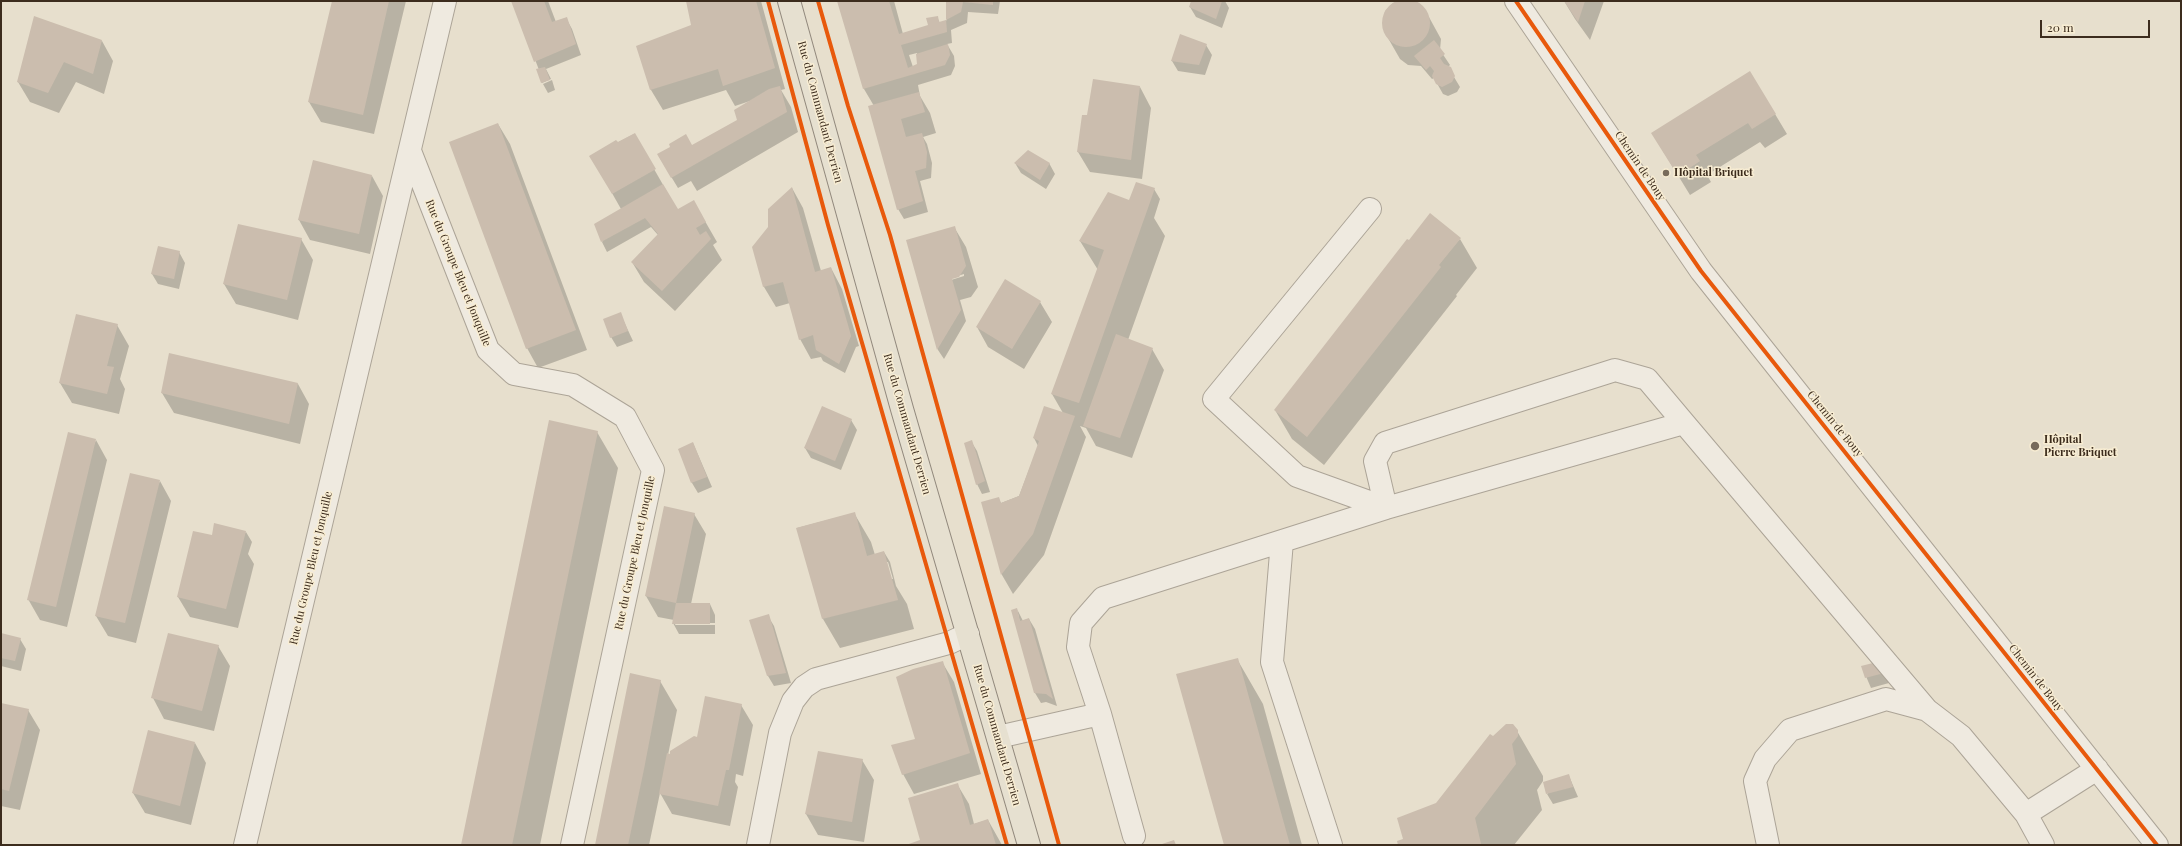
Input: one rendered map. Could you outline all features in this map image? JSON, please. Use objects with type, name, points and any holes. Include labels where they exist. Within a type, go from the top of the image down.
[{"type":"main road","name":"Rue du Commandant Derrien","points":[[789,1],[900,401],[1029,845]]},
{"type":"street","name":"Rue du Groupe Bleu et Jonquille","points":[[245,845],[445,1]]},
{"type":"street","name":"Chemin de Bouy","points":[[1516,1],[1701,271],[2157,845]]},
{"type":"street","name":"Rue du Groupe Bleu et Jonquille","points":[[410,151],[488,350],[514,374],[573,385],[625,417],[653,470],[572,845]]},
{"type":"street","points":[[1370,209],[1214,399],[1297,476],[1386,508]]},
{"type":"street","points":[[1386,508],[1375,461],[1385,443],[1615,370],[1647,379],[1927,710],[1960,736],[2026,814],[2043,845]]},
{"type":"street","points":[[1134,836],[1100,714],[1078,647],[1081,623],[1103,598],[1386,508],[1684,423]]},
{"type":"street","points":[[1282,541],[1272,662],[1331,845]]},
{"type":"street","points":[[758,845],[780,733],[793,701],[804,688],[816,679],[949,644],[968,634]]},
{"type":"street","points":[[1768,845],[1755,781],[1765,759],[1790,730],[1886,699],[1927,710]]},
{"type":"street","points":[[998,737],[1100,714]]},
{"type":"street","points":[[2026,814],[2097,769]]},
{"type":"building","points":[[1406,-1],[1415,1],[1423,6],[1428,14],[1430,23],[1428,32],[1423,40],[1415,45],[1406,47],[1397,45],[1389,40],[1384,32],[1382,23],[1384,14],[1389,6],[1397,1]]},
{"type":"building","points":[[332,1],[389,1],[363,115],[308,102]]},
{"type":"building","points":[[511,1],[544,1],[552,22],[567,17],[576,44],[534,62]]},
{"type":"building","points":[[686,1],[756,1],[775,68],[723,86],[718,69],[650,90],[636,46],[691,25]]},
{"type":"building","points":[[837,1],[889,1],[899,34],[928,25],[926,18],[938,16],[939,22],[946,20],[947,32],[901,45],[908,68],[917,64],[916,54],[948,44],[950,55],[945,65],[863,89]]},
{"type":"building","points":[[946,1],[993,1],[993,5],[963,2],[961,12],[946,20]]},
{"type":"building","points":[[1191,1],[1222,1],[1216,19],[1189,7]]},
{"type":"building","points":[[1564,1],[1585,1],[1578,22]]},
{"type":"building","points":[[34,16],[102,40],[93,74],[64,62],[48,93],[17,82]]},
{"type":"building","points":[[1180,34],[1207,44],[1199,65],[1171,61]]},
{"type":"building","points":[[1434,40],[1445,54],[1440,58],[1444,64],[1451,67],[1455,76],[1452,82],[1442,87],[1436,84],[1432,76],[1434,71],[1430,66],[1426,70],[1414,56]]},
{"type":"building","points":[[545,67],[550,80],[541,83],[536,69]]},
{"type":"building","points":[[1750,71],[1776,114],[1752,129],[1748,123],[1696,155],[1700,161],[1678,176],[1651,133]]},
{"type":"building","points":[[1093,79],[1140,86],[1131,160],[1077,152],[1082,115],[1087,115]]},
{"type":"building","points":[[780,86],[787,112],[671,178],[657,154],[670,147],[669,144],[686,134],[692,145],[737,120],[734,110],[769,89]]},
{"type":"building","points":[[919,92],[925,112],[901,119],[906,137],[922,133],[927,152],[926,168],[915,171],[923,201],[897,210],[868,106]]},
{"type":"building","points":[[498,123],[576,330],[526,349],[449,142]]},
{"type":"building","points":[[635,133],[656,169],[612,194],[589,156],[616,140],[618,142]]},
{"type":"building","points":[[1028,150],[1050,163],[1040,180],[1014,163]]},
{"type":"building","points":[[313,160],[372,175],[359,234],[298,220]]},
{"type":"building","points":[[1136,182],[1155,188],[1079,403],[1051,394],[1104,250],[1079,241],[1108,192],[1129,200]]},
{"type":"building","points":[[663,184],[678,209],[694,200],[706,222],[696,228],[700,235],[706,231],[711,239],[662,291],[631,262],[658,234],[645,218],[601,242],[594,224]]},
{"type":"building","points":[[792,187],[815,272],[831,267],[851,336],[839,364],[816,350],[813,335],[799,340],[783,282],[763,287],[752,247],[768,227],[768,209]]},
{"type":"building","points":[[1430,213],[1461,238],[1439,265],[1441,267],[1307,437],[1274,410],[1407,239],[1409,240]]},
{"type":"building","points":[[238,224],[302,238],[287,300],[223,284]]},
{"type":"building","points":[[955,226],[966,266],[959,277],[952,279],[961,310],[937,350],[906,240]]},
{"type":"building","points":[[158,246],[180,251],[174,279],[151,274]]},
{"type":"building","points":[[1005,279],[1041,301],[1012,349],[976,327]]},
{"type":"building","points":[[621,312],[628,331],[610,338],[603,319]]},
{"type":"building","points":[[76,314],[118,324],[107,366],[114,367],[107,394],[59,383]]},
{"type":"building","points":[[1116,334],[1153,348],[1120,438],[1083,426]]},
{"type":"building","points":[[169,353],[298,383],[289,424],[161,393]]},
{"type":"building","points":[[822,406],[852,419],[835,461],[804,448]]},
{"type":"building","points":[[1044,406],[1075,416],[1033,534],[1001,575],[981,502],[999,497],[1001,503],[1019,496],[1039,441],[1033,438]]},
{"type":"building","points":[[549,420],[598,431],[512,845],[461,845]]},
{"type":"building","points":[[68,432],[96,439],[56,607],[27,600]]},
{"type":"building","points":[[972,440],[985,481],[976,485],[964,443]]},
{"type":"building","points":[[693,442],[707,477],[691,483],[678,449]]},
{"type":"building","points":[[130,473],[160,480],[125,623],[95,616]]},
{"type":"building","points":[[664,506],[695,513],[676,603],[645,596]]},
{"type":"building","points":[[855,512],[867,556],[884,551],[898,600],[822,619],[796,528]]},
{"type":"building","points":[[214,523],[246,531],[226,609],[177,597],[193,531],[212,535]]},
{"type":"building","points":[[676,603],[710,603],[710,624],[672,624]]},
{"type":"building","points":[[1017,608],[1020,621],[1029,618],[1053,699],[1046,694],[1034,693],[1011,610]]},
{"type":"building","points":[[769,614],[786,673],[767,676],[749,620]]},
{"type":"building","points":[[1,633],[21,638],[15,661],[1,658]]},
{"type":"building","points":[[168,633],[219,645],[202,711],[151,698]]},
{"type":"building","points":[[1238,658],[1290,845],[1224,845],[1176,674]]},
{"type":"building","points":[[943,661],[970,753],[902,775],[891,745],[915,739],[896,677],[913,669]]},
{"type":"building","points":[[1881,661],[1884,673],[1865,678],[1861,666]]},
{"type":"building","points":[[630,673],[661,680],[644,769],[628,845],[595,845]]},
{"type":"building","points":[[705,696],[742,704],[729,770],[726,770],[718,806],[659,794],[667,753],[670,754],[670,751],[694,736],[697,737]]},
{"type":"building","points":[[1,703],[29,709],[9,791],[1,789]]},
{"type":"building","points":[[1506,724],[1513,724],[1518,730],[1518,736],[1512,744],[1516,764],[1475,818],[1481,844],[1398,845],[1397,841],[1403,839],[1397,818],[1436,803],[1490,734],[1493,736]]},
{"type":"building","points":[[148,730],[195,742],[180,806],[132,793]]},
{"type":"building","points":[[818,751],[863,759],[852,822],[805,814]]},
{"type":"building","points":[[1569,774],[1573,787],[1546,794],[1543,782]]},
{"type":"building","points":[[958,783],[970,825],[988,819],[996,845],[906,845],[920,840],[908,798]]},
{"type":"building","points":[[1174,840],[1176,845],[1159,845]]},
{"type":"cycle path","points":[[768,1],[828,225],[1007,845]]},
{"type":"cycle path","points":[[818,1],[848,106],[890,235],[1059,845]]},
{"type":"cycle path","points":[[1516,1],[1701,271],[2157,845]]},
{"type":"place","name":"Hôpital Briquet","points":[[1666,173]]},
{"type":"place","name":"Hôpital Pierre Briquet","points":[[2035,446]]}]
